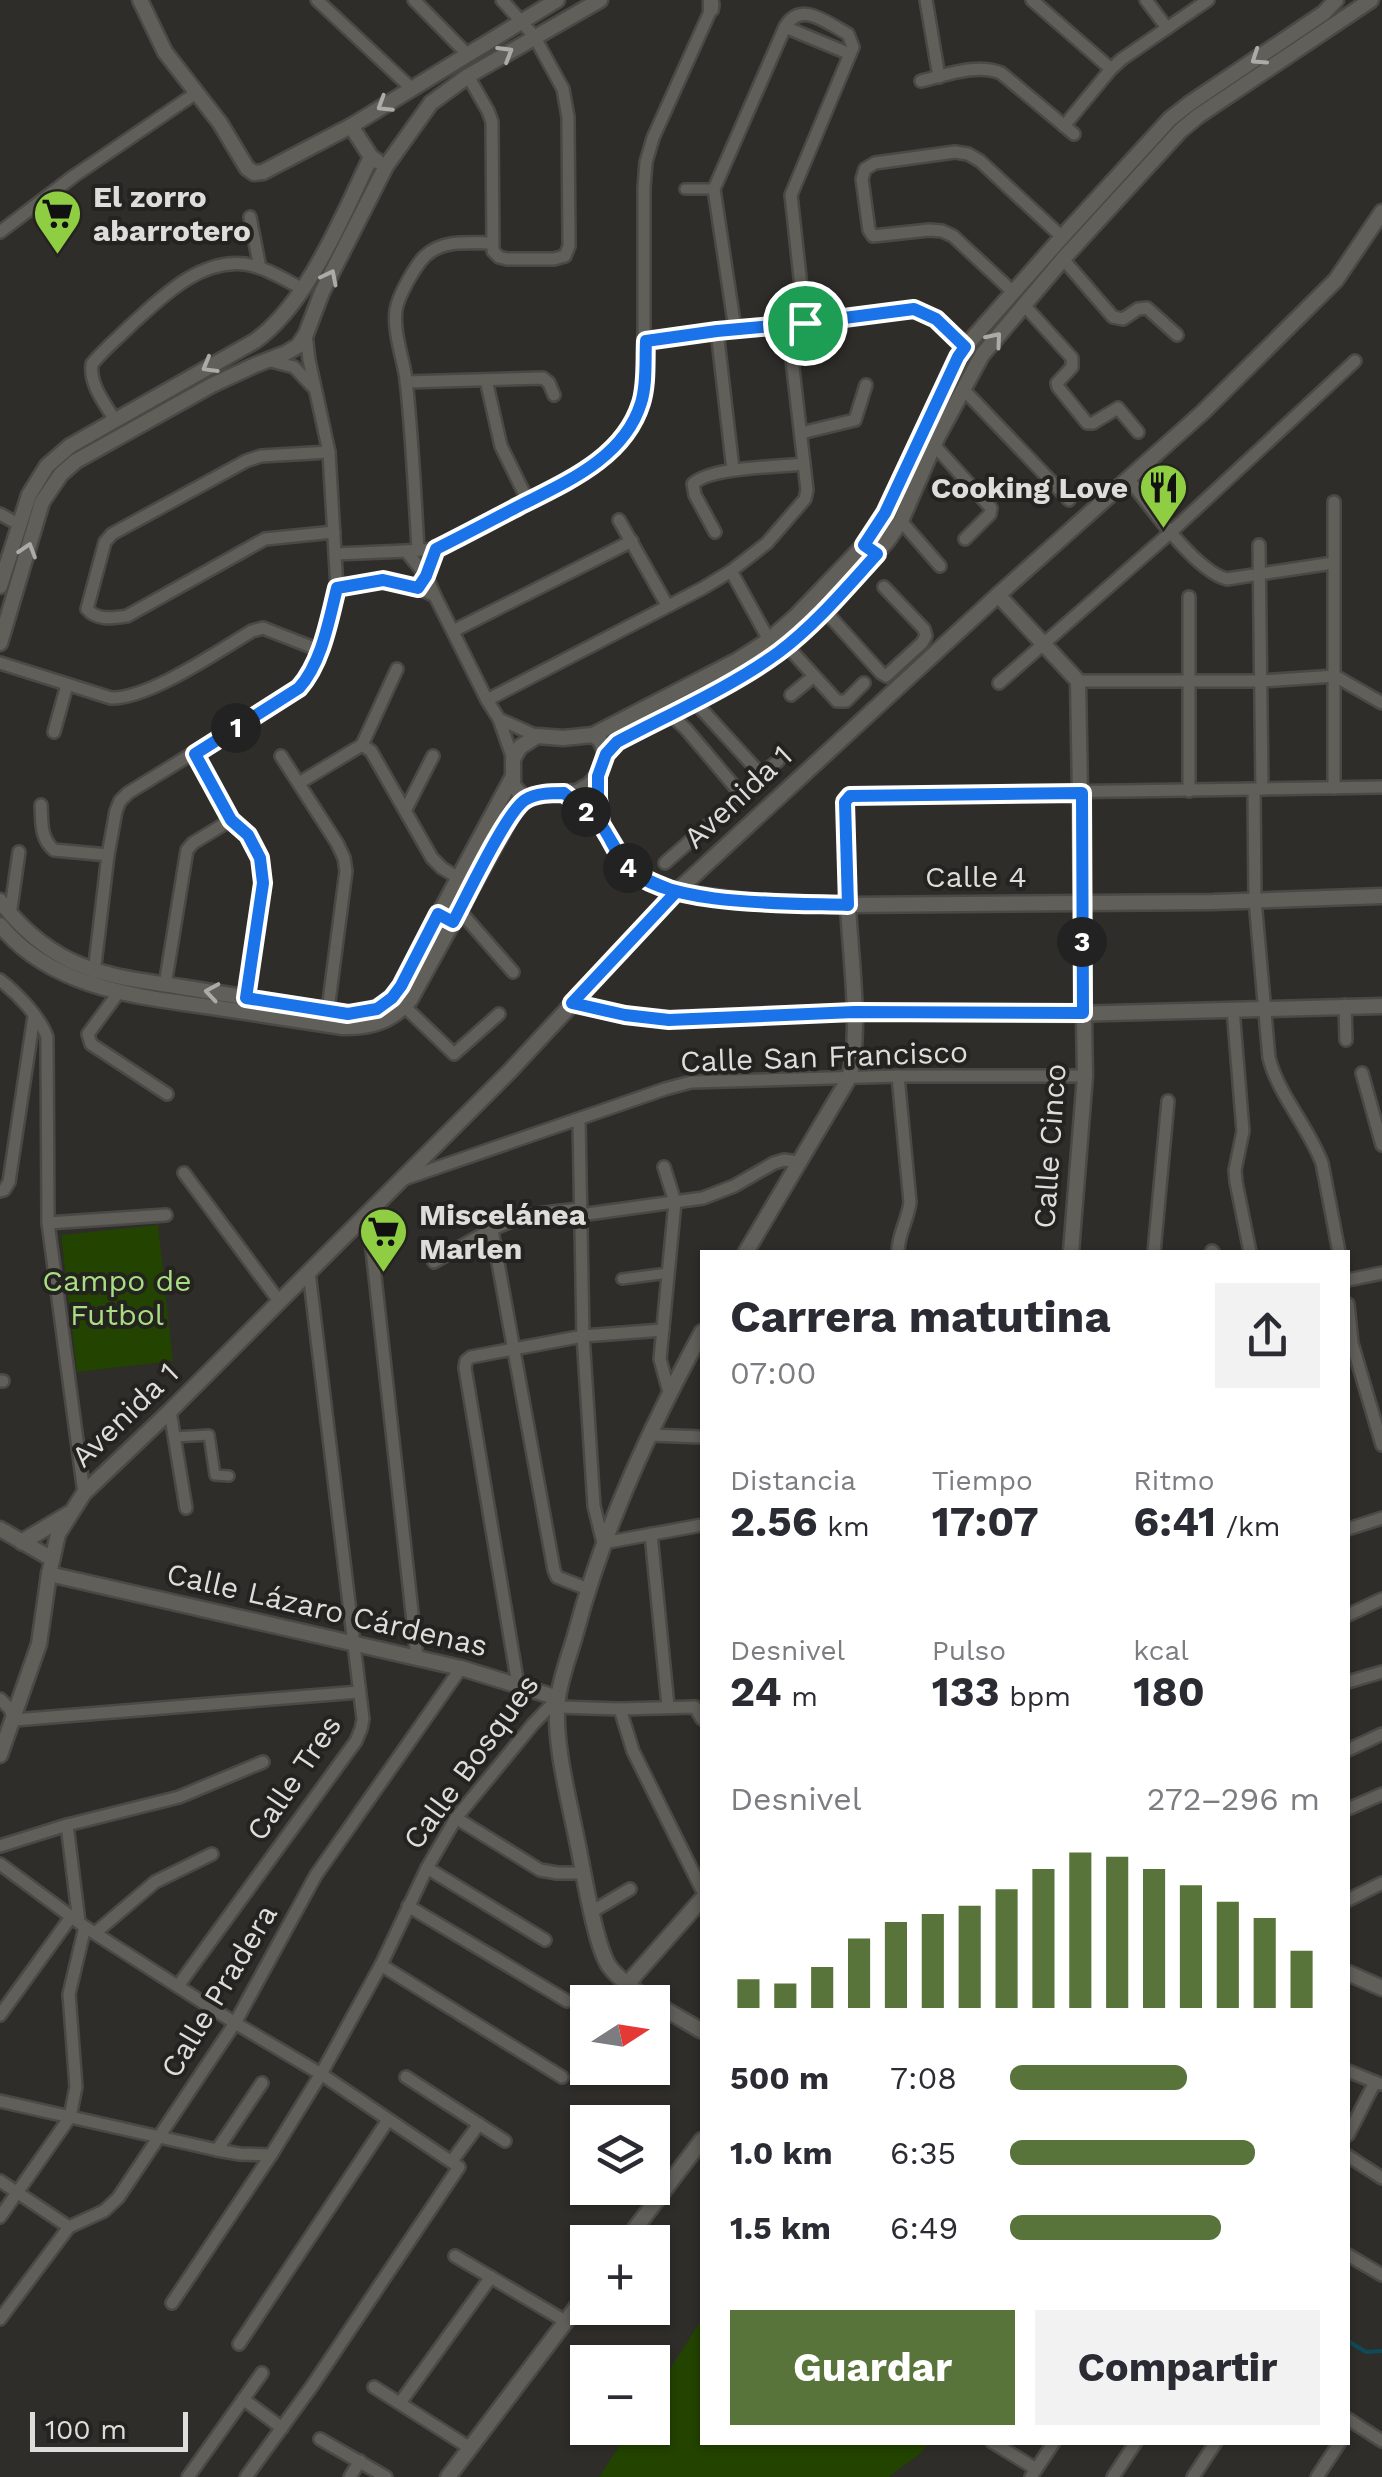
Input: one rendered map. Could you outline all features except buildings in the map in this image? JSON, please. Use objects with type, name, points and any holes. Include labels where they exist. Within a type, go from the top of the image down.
[{"type":"main road","points":[[22,1542],[69,1514]]},
{"type":"street","points":[[140,0],[165,52],[254,173],[263,172],[351,126],[557,0]]},
{"type":"street","points":[[318,0],[412,88]]},
{"type":"street","points":[[414,0],[467,54]]},
{"type":"street","points":[[468,76],[492,122],[493,252],[507,259],[565,256],[569,246],[568,117],[564,89],[534,36],[502,0]]},
{"type":"street","points":[[0,643],[42,502],[61,474],[76,461],[178,404],[298,346],[386,166],[430,103],[534,36],[600,0]]},
{"type":"street","points":[[926,0],[938,77]]},
{"type":"street","points":[[1032,0],[1111,69]]},
{"type":"street","points":[[1146,0],[1166,28]]},
{"type":"street","points":[[922,80],[981,68],[1001,73],[1069,130],[1111,69],[1208,0]]},
{"type":"street","points":[[326,1017],[364,1013],[392,998],[450,915],[512,813],[527,798],[576,792],[589,786],[617,742],[755,668],[825,611],[871,549],[965,347],[1170,120],[1324,13],[1336,0]]},
{"type":"street","points":[[499,719],[537,736],[593,735],[738,660],[768,640],[901,521],[934,445],[982,355],[1180,131],[1369,0]]},
{"type":"street","points":[[335,554],[436,549],[590,466],[620,441],[632,424],[644,385],[646,162],[713,3]]},
{"type":"street","points":[[735,329],[714,190],[786,27],[799,13],[848,34],[853,47],[791,195],[805,323]]},
{"type":"street","points":[[786,27],[850,54]]},
{"type":"street","points":[[0,232],[196,93]]},
{"type":"street","points":[[351,126],[371,157],[386,166]]},
{"type":"street","points":[[1013,292],[954,236],[942,231],[873,236],[862,179],[864,169],[875,163],[956,152],[968,154],[1062,236]]},
{"type":"street","points":[[0,586],[28,495],[47,466],[70,446],[255,341],[282,317],[303,289],[371,157]]},
{"type":"street","points":[[1125,168],[1136,179]]},
{"type":"street","points":[[685,189],[714,190]]},
{"type":"street","name":"Avenida 1","points":[[0,1756],[39,1644],[58,1534],[84,1493],[510,1071],[676,892],[1203,412],[1336,280],[1382,212]]},
{"type":"street","points":[[250,217],[260,268]]},
{"type":"street","points":[[492,243],[455,243],[427,254],[398,303],[396,315],[406,382],[412,550],[422,582],[453,630],[499,719],[514,759]]},
{"type":"street","points":[[1064,258],[1113,318],[1123,319],[1147,308],[1177,335]]},
{"type":"street","points":[[115,420],[91,373],[92,364],[168,291],[206,270],[231,264],[260,268],[303,289]]},
{"type":"street","points":[[1024,305],[1072,358],[1072,367],[1057,383],[1087,423],[1118,408],[1138,432]]},
{"type":"street","points":[[646,341],[914,309],[936,319],[965,347]]},
{"type":"street","points":[[95,986],[93,969],[108,855],[120,801],[299,688],[325,634],[337,588],[329,452],[306,334],[298,320],[282,317]]},
{"type":"street","points":[[486,700],[730,572],[767,543],[808,496],[788,325]]},
{"type":"street","points":[[717,331],[733,470]]},
{"type":"street","points":[[255,341],[256,353],[266,360],[294,366],[316,391]]},
{"type":"street","points":[[999,683],[1171,532],[1355,361]]},
{"type":"street","points":[[406,382],[543,378],[554,395]]},
{"type":"street","points":[[486,380],[501,446],[528,501]]},
{"type":"street","points":[[801,432],[855,420],[866,385]]},
{"type":"street","points":[[963,388],[1070,500]]},
{"type":"street","points":[[934,445],[991,508],[990,514],[965,539]]},
{"type":"street","points":[[329,452],[261,456],[246,461],[112,534],[105,542],[87,608],[91,614],[110,619],[127,616],[265,538],[334,532]]},
{"type":"street","points":[[714,532],[695,495],[692,484],[698,479],[733,470],[804,464]]},
{"type":"street","points":[[1128,478],[1171,532],[1216,576],[1227,578],[1333,564]]},
{"type":"street","points":[[1334,502],[1334,788]]},
{"type":"street","points":[[0,514],[18,524]]},
{"type":"street","points":[[619,520],[667,606]]},
{"type":"street","points":[[901,521],[940,566]]},
{"type":"street","points":[[453,630],[632,541]]},
{"type":"street","points":[[1259,545],[1261,681],[1255,900],[1268,1058],[1273,1075],[1322,1163],[1340,1250]]},
{"type":"street","points":[[422,582],[436,549]]},
{"type":"street","points":[[730,572],[768,640]]},
{"type":"street","points":[[337,588],[383,580],[422,582]]},
{"type":"street","points":[[825,611],[886,676],[926,636],[884,586]]},
{"type":"street","points":[[998,595],[1078,681],[1261,681],[1336,676],[1382,703]]},
{"type":"street","points":[[1189,597],[1189,792]]},
{"type":"street","points":[[0,664],[111,698],[146,692],[252,630],[263,628],[318,650]]},
{"type":"street","points":[[786,646],[838,701],[842,702],[864,682]]},
{"type":"street","points":[[298,783],[362,746],[397,669]]},
{"type":"street","points":[[791,695],[814,676]]},
{"type":"street","name":"Calle Cinco","points":[[1070,1250],[1085,1076],[1078,681]]},
{"type":"street","points":[[54,732],[68,685]]},
{"type":"street","points":[[694,701],[757,770],[763,773],[778,761]]},
{"type":"street","points":[[665,863],[738,799],[740,793],[670,714]]},
{"type":"street","points":[[593,735],[606,754]]},
{"type":"street","points":[[0,901],[5,920],[30,955],[51,969],[95,986],[326,1017],[361,1027],[376,1024],[404,1006],[450,915],[457,877],[512,778],[514,759],[520,747],[537,736]]},
{"type":"street","points":[[362,746],[372,751],[432,858],[457,877]]},
{"type":"street","points":[[195,754],[231,820],[248,835],[260,858],[263,883],[245,1005]]},
{"type":"street","points":[[281,756],[344,858],[346,872],[326,1017]]},
{"type":"street","points":[[406,809],[433,756]]},
{"type":"street","name":"Calle 4","points":[[598,776],[601,824]]},
{"type":"street","points":[[512,778],[516,791],[527,798]]},
{"type":"street","points":[[747,1250],[849,1078],[853,1064],[847,798],[1382,786]]},
{"type":"street","name":"Calle 4","points":[[564,793],[601,824],[629,869],[645,879],[676,892],[747,901],[848,905],[1382,896]]},
{"type":"street","points":[[42,805],[43,836],[54,850],[108,855]]},
{"type":"street","points":[[165,984],[187,850],[231,820]]},
{"type":"street","points":[[5,920],[18,852]]},
{"type":"street","points":[[450,915],[513,972]]},
{"type":"street","points":[[5,920],[73,962],[245,1005]]},
{"type":"street","points":[[0,980],[34,1016],[46,1037],[48,1222],[84,1493]]},
{"type":"street","points":[[120,992],[88,1034],[91,1044],[167,1094]]},
{"type":"street","points":[[572,1003],[669,1020],[854,1012],[1083,1013],[1382,1006]]},
{"type":"street","points":[[1345,1005],[1346,1040]]},
{"type":"street","points":[[404,1006],[454,1054],[499,1014]]},
{"type":"street","points":[[1233,1009],[1243,1131],[1235,1170],[1250,1250]]},
{"type":"street","points":[[0,1191],[9,1182],[34,1016]]},
{"type":"street","points":[[1362,1073],[1382,1145]]},
{"type":"street","points":[[898,1076],[910,1202],[898,1250]]},
{"type":"street","name":"Calle San Francisco","points":[[400,1181],[690,1082],[1085,1076]]},
{"type":"street","points":[[1154,1250],[1168,1101]]},
{"type":"street","points":[[579,1120],[583,1336],[594,1506],[603,1542],[700,1525]]},
{"type":"street","points":[[434,1262],[492,1230],[542,1212],[580,1212],[703,1198],[774,1163],[799,1162]]},
{"type":"street","points":[[664,1167],[675,1202],[660,1359],[670,1392]]},
{"type":"street","points":[[184,1173],[280,1302]]},
{"type":"street","points":[[368,1213],[417,1658]]},
{"type":"street","points":[[48,1222],[166,1214]]},
{"type":"street","points":[[492,1230],[554,1570],[557,1576],[588,1589]]},
{"type":"street","name":"Calle Tres","points":[[178,1986],[362,1729],[309,1272]]},
{"type":"street","points":[[622,1279],[668,1273]]},
{"type":"street","points":[[1350,1280],[1382,1273]]},
{"type":"street","points":[[1350,1324],[1352,1343],[1382,1445]]},
{"type":"street","points":[[518,1685],[466,1362],[515,1348],[583,1336],[663,1330]]},
{"type":"street","name":"Calle Bosques","points":[[172,2303],[321,2074],[456,1818],[533,1724],[558,1702],[603,1542],[670,1392],[700,1336]]},
{"type":"street","points":[[170,1411],[186,1508]]},
{"type":"street","points":[[650,1435],[700,1437]]},
{"type":"street","points":[[174,1437],[209,1436],[214,1475],[229,1476]]},
{"type":"street","points":[[1350,1528],[1382,1518]]},
{"type":"street","name":"Calle Lázaro Cárdenas","points":[[0,1529],[50,1566],[461,1668],[558,1702]]},
{"type":"street","points":[[651,1534],[668,1706]]},
{"type":"street","points":[[1350,1614],[1382,1598]]},
{"type":"street","name":"Calle Pradera","points":[[0,2319],[68,2227],[104,2212],[118,2198],[235,2023],[316,1875],[461,1668]]},
{"type":"street","points":[[1350,1681],[1382,1672]]},
{"type":"street","points":[[0,1698],[14,1720],[359,1692]]},
{"type":"street","points":[[700,1716],[695,1707],[620,1709],[558,1702],[557,1735],[584,1873],[601,1946],[610,1966],[644,1997],[700,2029]]},
{"type":"street","points":[[620,1709],[633,1751],[700,1886]]},
{"type":"street","points":[[1350,1749],[1382,1734]]},
{"type":"street","points":[[0,1846],[179,1797],[264,1762]]},
{"type":"street","points":[[1350,1808],[1382,1794]]},
{"type":"street","points":[[456,1818],[540,1870],[584,1873]]},
{"type":"street","points":[[0,2216],[70,2117],[76,2087],[70,1994],[83,1925],[67,1826]]},
{"type":"street","points":[[0,2014],[83,1925],[212,1854]]},
{"type":"street","points":[[0,1864],[83,1925],[456,2164]]},
{"type":"street","points":[[427,1868],[545,1940]]},
{"type":"street","points":[[1350,1899],[1382,1883]]},
{"type":"street","points":[[593,1912],[630,1889]]},
{"type":"street","points":[[628,1983],[700,1902]]},
{"type":"street","points":[[408,1906],[567,2001]]},
{"type":"street","points":[[380,1965],[562,2078]]},
{"type":"street","points":[[1350,1973],[1382,1988]]},
{"type":"street","points":[[1350,2071],[1379,2084],[1350,2132]]},
{"type":"street","points":[[406,2076],[505,2141]]},
{"type":"street","points":[[218,2150],[262,2084]]},
{"type":"street","points":[[0,2101],[218,2150],[271,2155]]},
{"type":"street","points":[[239,2344],[388,2120]]},
{"type":"street","points":[[246,2477],[312,2386],[479,2124]]},
{"type":"street","points":[[638,2225],[700,2143]]},
{"type":"street","points":[[1350,2157],[1382,2178]]},
{"type":"street","points":[[0,2181],[68,2227]]},
{"type":"street","points":[[455,2256],[566,2321]]},
{"type":"street","points":[[1350,2256],[1382,2275]]},
{"type":"street","points":[[400,2404],[491,2277]]},
{"type":"street","points":[[448,2477],[570,2316]]},
{"type":"street","points":[[188,2477],[262,2373]]},
{"type":"street","points":[[374,2387],[470,2448]]},
{"type":"street","points":[[243,2399],[282,2428]]},
{"type":"street","points":[[1350,2425],[1382,2441]]},
{"type":"street","points":[[320,2439],[386,2477]]},
{"type":"street","points":[[996,2445],[1033,2473],[1052,2445]]},
{"type":"street","points":[[1113,2477],[1134,2445]]},
{"type":"street","points":[[1193,2477],[1214,2445]]},
{"type":"street","points":[[1317,2477],[1338,2445]]},
{"type":"street","points":[[350,2477],[360,2461]]},
{"type":"green space","name":"Campo de Futbol","points":[[158,1225],[173,1361],[77,1372],[61,1235]]},
{"type":"green space","points":[[700,2322],[700,2445],[927,2445],[889,2477],[599,2477],[620,2445],[670,2445],[670,2369]]},
{"type":"waterway","points":[[1350,2342],[1366,2352],[1382,2351]]},
{"type":"place","name":"El zorro abarrotero","points":[[58,256]]},
{"type":"place","name":"Cooking Love","points":[[1163,530]]},
{"type":"place","name":"Miscelánea Marlen","points":[[384,1274]]},
{"type":"route","points":[[805,323],[646,341],[640,404],[632,424],[604,456],[579,474],[436,549],[418,588],[383,580],[337,588],[325,634],[306,680],[195,754],[231,820],[248,835],[260,858],[263,883],[246,998],[348,1014],[377,1009],[401,986],[438,914],[453,922],[512,813],[527,798],[538,795],[564,793],[601,824],[629,869],[676,892],[747,901],[848,905],[845,802],[850,796],[1082,793],[1083,1013],[854,1012],[669,1020],[572,1003],[676,892],[645,879],[629,869],[625,864],[601,824],[598,776],[606,754],[617,742],[782,650],[830,607],[877,554],[864,545],[885,513],[965,347],[936,319],[914,309],[805,323]]}]
